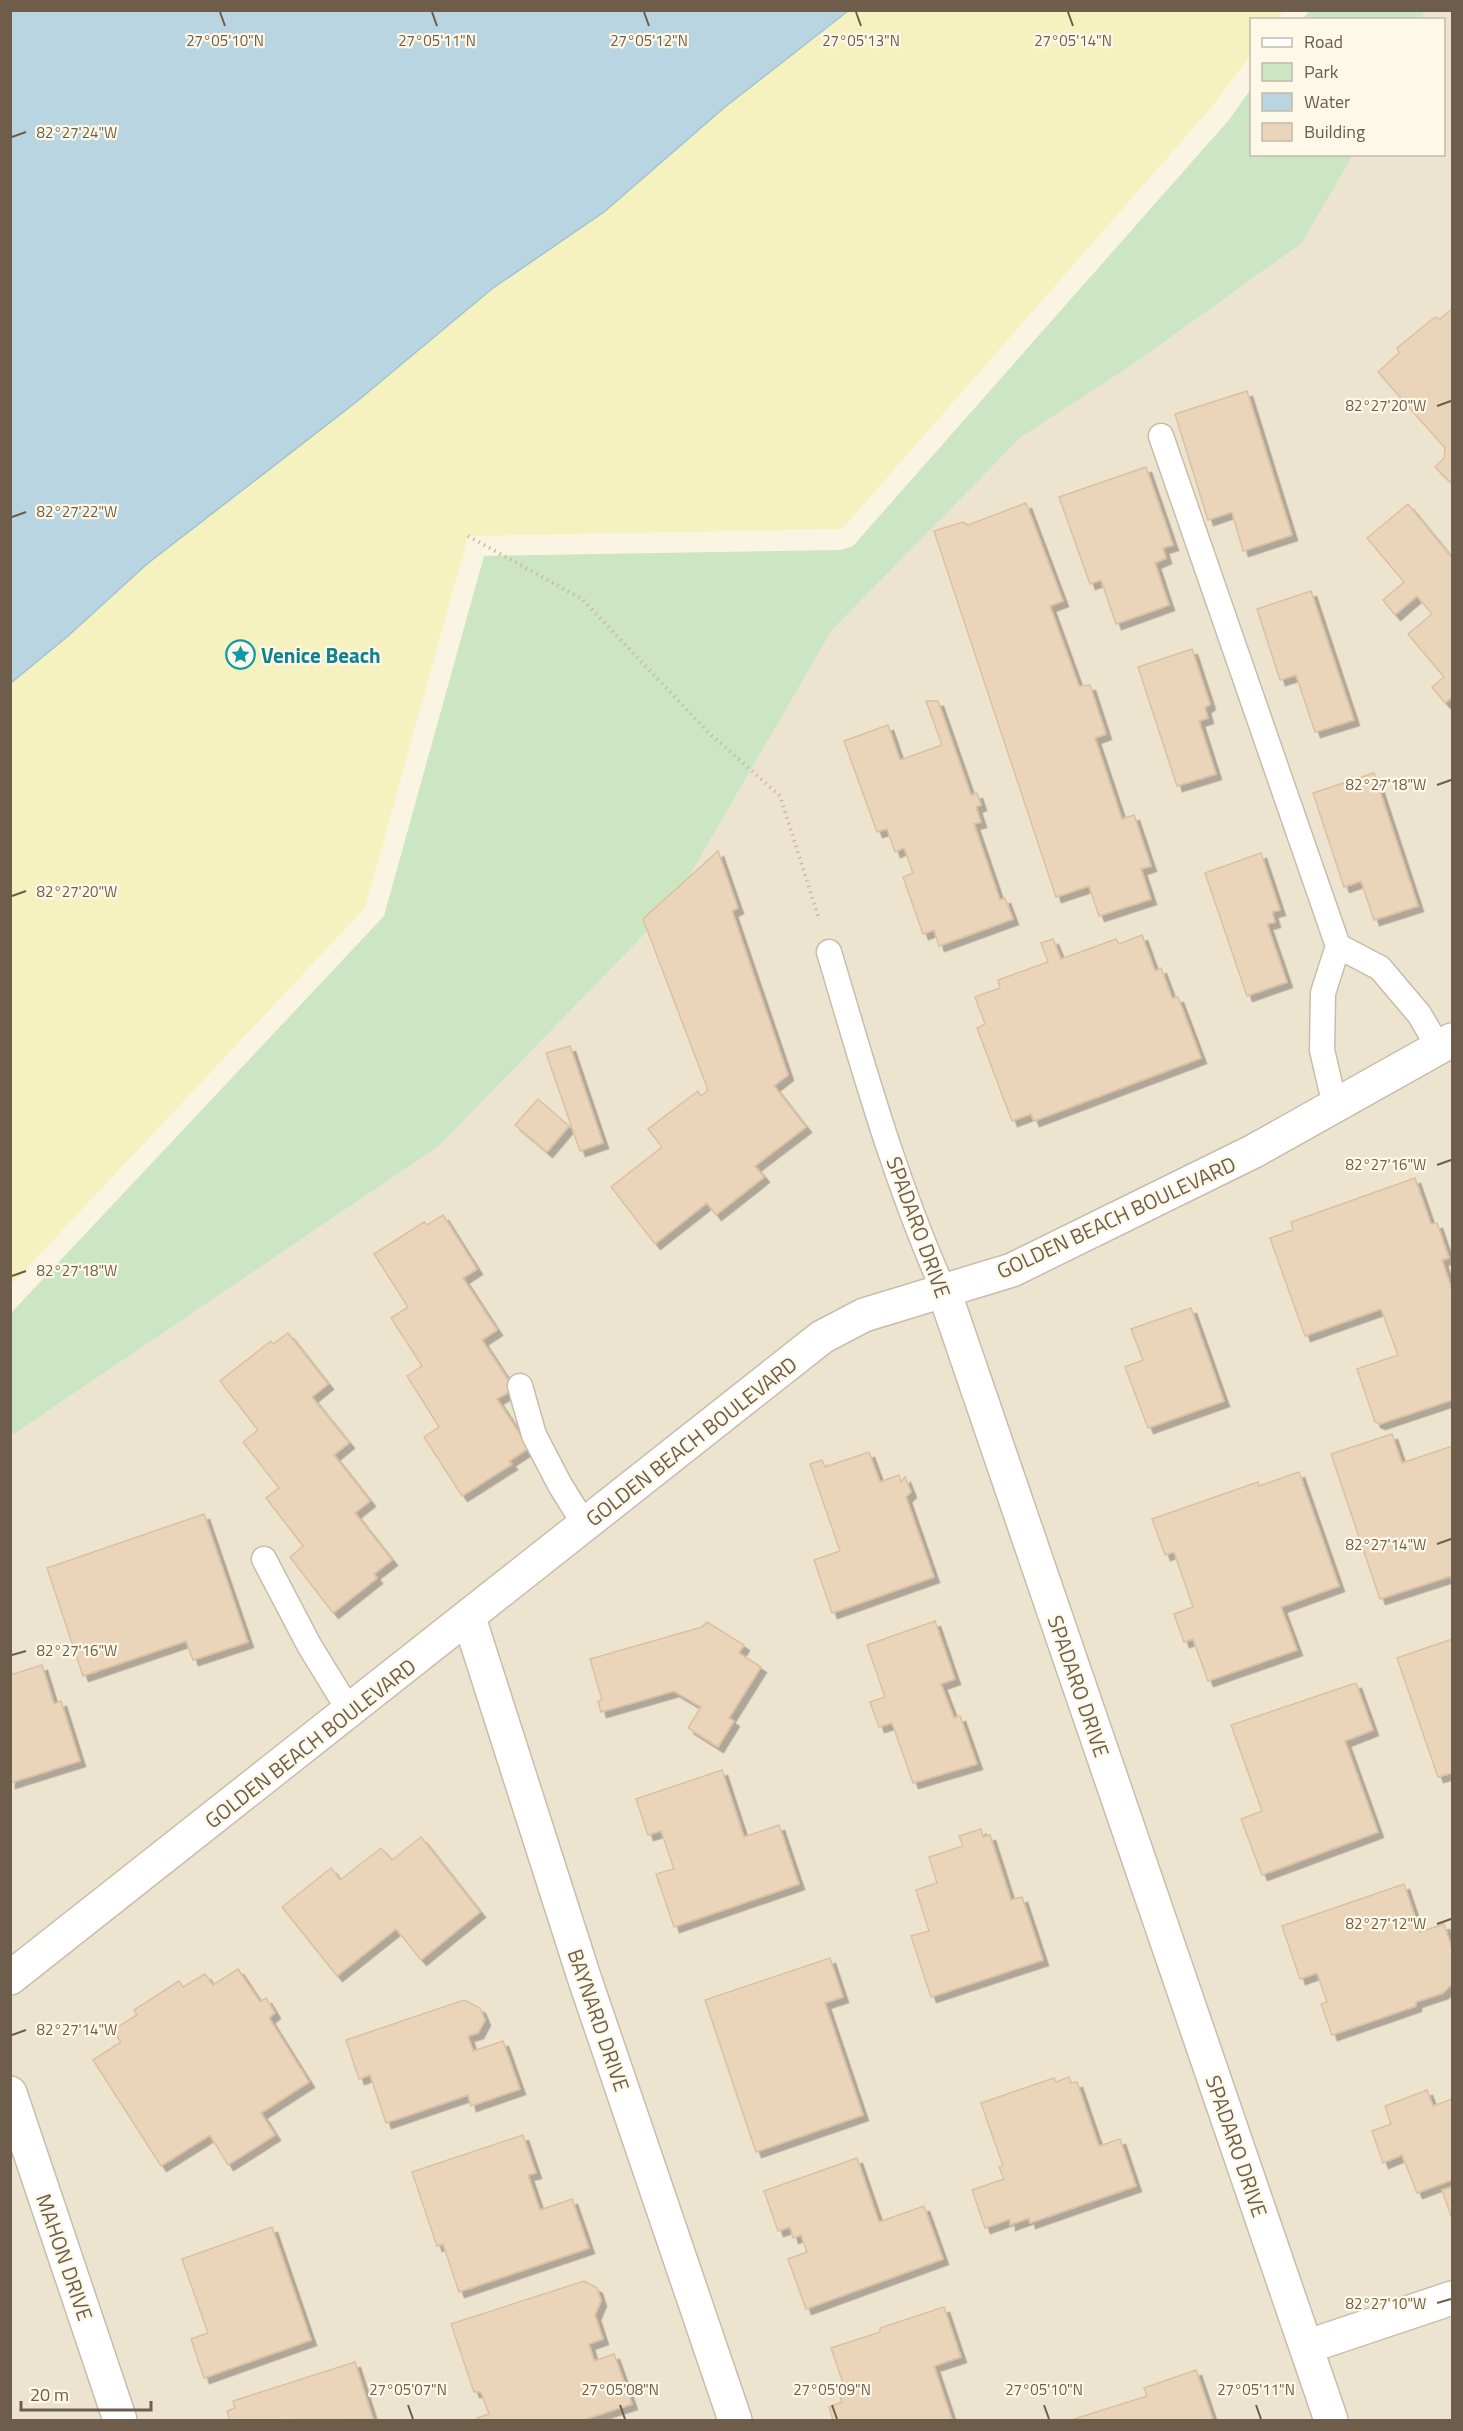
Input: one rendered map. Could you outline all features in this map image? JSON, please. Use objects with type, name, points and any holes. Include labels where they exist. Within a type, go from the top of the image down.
[{"type":"street","name":"GOLDEN BEACH BOULEVARD","points":[[10,1977],[350,1712],[822,1337],[864,1315],[1012,1270],[1254,1151],[1446,1044]]},
{"type":"street","name":"SPADARO DRIVE","points":[[944,1291],[1331,2421]]},
{"type":"street","name":"BAYNARD DRIVE","points":[[469,1618],[584,1977],[735,2421]]},
{"type":"street","name":"MAHON DRIVE","points":[[10,2093],[120,2421]]},
{"type":"street","points":[[1306,2347],[1452,2298]]},
{"type":"lane","points":[[1161,436],[1338,946],[1323,993],[1322,1005],[1322,1050],[1335,1106]]},
{"type":"lane","points":[[1338,946],[1380,968],[1446,1044]]},
{"type":"lane","name":"SPADARO DRIVE","points":[[829,951],[882,1125],[924,1247],[944,1291]]},
{"type":"lane","points":[[520,1386],[534,1435],[560,1485],[585,1525]]},
{"type":"lane","points":[[264,1559],[309,1645],[350,1712]]},
{"type":"path","points":[[468,536],[582,599],[706,731],[780,796],[829,951]]},
{"type":"shaded area","points":[[1425,11],[1452,11],[1452,2420],[11,2420],[11,1436],[439,1146],[672,906],[832,630],[1021,436],[1132,365],[1302,243],[1352,156],[1445,156],[1445,18],[1422,18]]},
{"type":"green space","points":[[1310,10],[1425,10],[1422,18],[1304,18]]},
{"type":"green space","points":[[1250,90],[1250,156],[1352,156],[1302,243],[1132,365],[1021,437],[832,630],[672,906],[439,1146],[11,1436],[10,1314],[384,916],[484,556],[841,550],[853,546],[1228,121]]},
{"type":"sand","name":"Venice Beach","points":[[848,11],[1284,11],[1278,18],[1250,18],[1250,55],[1210,109],[842,529],[468,536],[365,908],[11,1285],[11,683],[68,636],[147,564],[355,403],[493,288],[604,212],[725,107]]},
{"type":"water","points":[[11,10],[848,11],[725,107],[604,212],[493,288],[355,403],[147,564],[68,636],[11,683]]},
{"type":"building","points":[[1452,309],[1452,480],[1450,482],[1435,467],[1444,458],[1445,448],[1378,372],[1399,353],[1397,348],[1435,317],[1440,319]]},
{"type":"building","points":[[1247,391],[1292,535],[1243,551],[1232,512],[1208,520],[1175,414]]},
{"type":"building","points":[[1146,467],[1173,545],[1163,548],[1166,558],[1155,563],[1169,605],[1116,624],[1101,580],[1090,584],[1059,497]]},
{"type":"building","points":[[1026,503],[1063,601],[1050,606],[1079,686],[1090,685],[1106,734],[1095,738],[1122,819],[1134,815],[1151,866],[1141,869],[1151,899],[1099,916],[1089,886],[1056,897],[934,531],[963,522],[968,525]]},
{"type":"building","points":[[1408,504],[1452,558],[1452,697],[1445,703],[1432,687],[1444,677],[1408,634],[1432,614],[1417,596],[1395,615],[1383,600],[1404,582],[1367,538]]},
{"type":"building","points":[[1311,591],[1354,720],[1315,732],[1296,675],[1280,680],[1257,609]]},
{"type":"building","points":[[1192,649],[1210,704],[1205,708],[1208,718],[1199,721],[1216,774],[1177,786],[1138,667]]},
{"type":"building","points":[[926,701],[938,701],[971,795],[977,793],[981,805],[976,807],[981,822],[974,824],[1000,900],[1005,898],[1013,919],[939,946],[934,930],[923,934],[903,877],[913,873],[904,848],[895,852],[887,829],[877,832],[844,741],[888,725],[900,760],[942,745]]},
{"type":"building","points":[[1374,773],[1418,906],[1374,920],[1361,881],[1344,887],[1313,793]]},
{"type":"building","points":[[718,851],[738,908],[732,911],[788,1075],[774,1086],[806,1127],[755,1166],[764,1177],[716,1215],[707,1203],[655,1244],[611,1187],[662,1147],[648,1129],[698,1091],[701,1096],[708,1090],[643,919]]},
{"type":"building","points":[[1261,853],[1280,910],[1272,912],[1275,922],[1267,924],[1287,982],[1247,996],[1205,873]]},
{"type":"building","points":[[1142,935],[1155,971],[1161,968],[1172,998],[1178,997],[1201,1058],[1034,1121],[1031,1114],[1012,1121],[977,1028],[985,1024],[975,997],[1000,988],[998,980],[1048,962],[1041,943],[1053,939],[1061,959],[1116,939],[1119,944]]},
{"type":"building","points":[[570,1046],[603,1143],[580,1151],[546,1053]]},
{"type":"building","points":[[538,1099],[569,1126],[547,1152],[515,1125]]},
{"type":"building","points":[[1415,1178],[1431,1224],[1437,1223],[1449,1258],[1442,1260],[1452,1290],[1452,1400],[1380,1424],[1375,1422],[1357,1369],[1398,1355],[1381,1309],[1305,1336],[1270,1238],[1293,1230],[1291,1222]]},
{"type":"building","points":[[443,1215],[477,1269],[463,1278],[497,1330],[482,1340],[514,1389],[497,1399],[529,1448],[509,1461],[512,1464],[462,1496],[424,1437],[439,1427],[407,1376],[422,1366],[391,1318],[408,1307],[374,1254],[424,1222],[427,1225]]},
{"type":"building","points":[[1191,1308],[1224,1401],[1148,1428],[1125,1367],[1143,1360],[1131,1329]]},
{"type":"building","points":[[288,1333],[328,1384],[312,1397],[349,1443],[334,1455],[370,1501],[355,1513],[392,1560],[374,1574],[377,1578],[333,1613],[290,1557],[303,1546],[266,1498],[279,1488],[243,1442],[258,1430],[220,1381],[271,1341],[273,1344]]},
{"type":"building","points":[[1392,1434],[1402,1463],[1452,1446],[1452,1581],[1451,1576],[1380,1599],[1331,1454]]},
{"type":"building","points":[[869,1452],[880,1482],[899,1475],[901,1482],[905,1477],[911,1492],[906,1497],[934,1577],[832,1613],[814,1560],[840,1551],[810,1464],[822,1460],[825,1467]]},
{"type":"building","points":[[1299,1472],[1339,1586],[1281,1607],[1297,1650],[1208,1681],[1193,1639],[1184,1642],[1174,1614],[1193,1607],[1174,1552],[1165,1555],[1152,1519],[1258,1482],[1259,1486]]},
{"type":"building","points":[[204,1514],[248,1642],[193,1660],[186,1641],[83,1676],[47,1568]]},
{"type":"building","points":[[935,1621],[955,1679],[941,1684],[954,1718],[960,1716],[977,1764],[913,1783],[892,1723],[879,1727],[870,1702],[885,1697],[867,1645]]},
{"type":"building","points":[[707,1622],[744,1645],[739,1653],[761,1667],[729,1718],[734,1721],[718,1747],[688,1728],[701,1707],[674,1691],[601,1712],[598,1701],[602,1700],[590,1659],[702,1627]]},
{"type":"building","points":[[1452,1639],[1452,1773],[1438,1777],[1397,1658]]},
{"type":"building","points":[[42,1665],[54,1704],[61,1701],[80,1761],[10,1783],[10,1675]]},
{"type":"building","points":[[1356,1683],[1373,1730],[1345,1741],[1378,1832],[1262,1875],[1241,1819],[1262,1811],[1231,1725]]},
{"type":"building","points":[[722,1770],[744,1837],[779,1825],[799,1884],[674,1927],[656,1874],[674,1869],[661,1831],[648,1835],[636,1799]]},
{"type":"building","points":[[981,1829],[983,1837],[990,1835],[1011,1900],[1022,1897],[1043,1960],[931,1997],[911,1936],[929,1931],[916,1890],[937,1883],[929,1857],[963,1846],[959,1836]]},
{"type":"building","points":[[421,1837],[480,1912],[421,1960],[396,1929],[337,1976],[282,1907],[331,1868],[340,1880],[381,1848],[392,1860]]},
{"type":"building","points":[[1404,1884],[1420,1932],[1444,1924],[1452,1949],[1452,1984],[1443,1993],[1416,2002],[1416,2006],[1332,2035],[1321,2004],[1327,2002],[1317,1973],[1300,1979],[1282,1926]]},
{"type":"building","points":[[830,1958],[843,1997],[825,2003],[863,2115],[756,2152],[705,2000]]},
{"type":"building","points":[[238,1969],[260,2002],[266,1998],[275,2013],[269,2018],[309,2082],[261,2113],[275,2135],[228,2165],[210,2135],[161,2166],[93,2060],[121,2042],[113,2030],[137,2015],[134,2010],[179,1981],[183,1987],[205,1974],[213,1985]]},
{"type":"building","points":[[464,2000],[480,2008],[485,2020],[478,2033],[468,2036],[473,2051],[503,2041],[520,2089],[471,2106],[468,2095],[386,2123],[370,2075],[359,2079],[346,2040]]},
{"type":"building","points":[[1069,2077],[1071,2083],[1077,2082],[1099,2146],[1120,2139],[1136,2186],[1030,2223],[1029,2218],[1010,2225],[1010,2219],[985,2228],[972,2190],[1004,2179],[999,2167],[1003,2166],[981,2103],[1054,2078],[1056,2082]]},
{"type":"building","points":[[1427,2090],[1433,2106],[1452,2099],[1452,2180],[1417,2193],[1402,2155],[1383,2163],[1372,2131],[1391,2124],[1385,2106]]},
{"type":"building","points":[[523,2135],[536,2173],[528,2175],[540,2210],[572,2199],[589,2248],[459,2292],[443,2244],[437,2246],[412,2172]]},
{"type":"building","points":[[857,2158],[879,2222],[924,2206],[943,2259],[806,2309],[788,2259],[807,2252],[801,2235],[793,2238],[790,2227],[778,2231],[764,2191]]},
{"type":"building","points":[[1452,2187],[1452,2216],[1451,2216],[1442,2190]]},
{"type":"building","points":[[272,2227],[311,2340],[204,2378],[191,2339],[208,2333],[182,2259]]},
{"type":"building","points":[[584,2281],[597,2288],[601,2301],[595,2315],[603,2339],[589,2344],[594,2361],[614,2354],[632,2404],[583,2420],[478,2420],[477,2418],[489,2414],[481,2392],[474,2392],[451,2324]]},
{"type":"building","points":[[944,2307],[961,2357],[934,2366],[952,2420],[833,2420],[829,2407],[842,2402],[838,2389],[844,2386],[831,2348],[880,2332],[880,2328]]},
{"type":"building","points":[[355,2362],[373,2419],[230,2420],[227,2411],[235,2408],[233,2401]]},
{"type":"building","points":[[1196,2370],[1213,2420],[1071,2420],[1147,2396],[1144,2388]]},
{"type":"place","name":"Venice Beach","points":[[240,655]]}]
